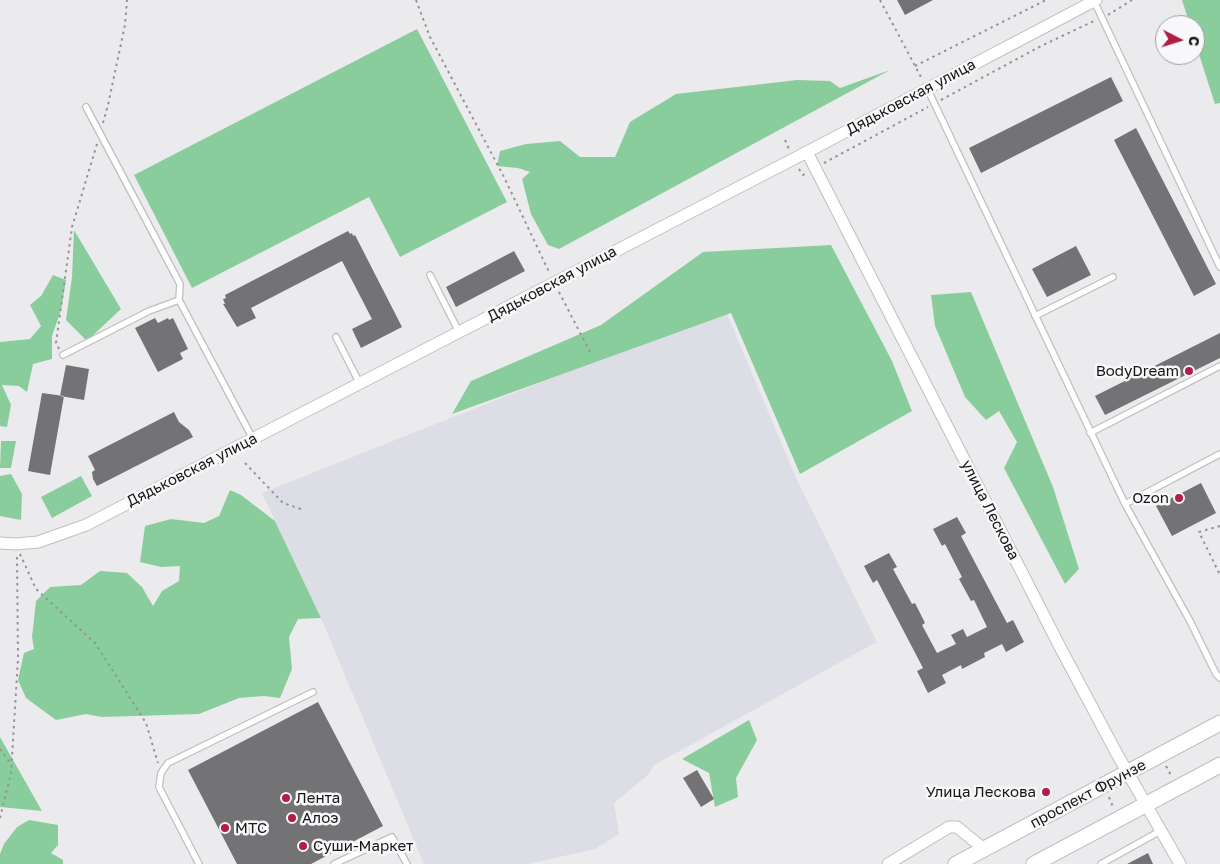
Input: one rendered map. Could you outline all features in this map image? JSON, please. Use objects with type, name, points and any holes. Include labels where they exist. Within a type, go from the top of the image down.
[{"type":"main road","name":"проспект Фрунзе","points":[[956,864],[1220,723]]},
{"type":"main road","points":[[1034,864],[1220,765]]},
{"type":"street","name":"Дядьковская улица","points":[[0,543],[38,542],[86,525],[807,152],[1095,0]]},
{"type":"street","name":"улица Лескова","points":[[807,152],[1061,649],[1180,864]]},
{"type":"street","points":[[888,864],[949,827],[957,827],[984,849]]},
{"type":"lane","points":[[1095,0],[1220,267]]},
{"type":"lane","points":[[927,88],[1125,504],[1190,621],[1216,674],[1220,678]]},
{"type":"lane","points":[[86,107],[180,284],[179,300],[253,439]]},
{"type":"lane","points":[[430,275],[459,332]]},
{"type":"lane","points":[[1035,316],[1113,277]]},
{"type":"lane","points":[[63,356],[149,311],[179,300]]},
{"type":"lane","points":[[336,337],[360,384]]},
{"type":"lane","points":[[1090,433],[1220,366]]},
{"type":"lane","points":[[1125,504],[1220,454]]},
{"type":"lane","points":[[199,864],[160,787],[161,773],[168,763],[313,692]]},
{"type":"lane","points":[[1101,864],[1162,830]]},
{"type":"lane","points":[[334,864],[392,836],[407,864]]},
{"type":"path","points":[[63,356],[56,343],[72,227],[108,105],[125,25],[127,0]]},
{"type":"path","points":[[416,0],[430,37],[504,177],[554,283],[591,354]]},
{"type":"path","points":[[880,0],[927,88]]},
{"type":"path","points":[[915,66],[1046,0]]},
{"type":"path","points":[[802,175],[1040,46],[1102,18],[1132,0]]},
{"type":"path","points":[[245,463],[283,503],[301,509]]},
{"type":"path","points":[[1220,526],[1199,532],[1220,575]]},
{"type":"path","points":[[0,818],[11,773],[18,659],[16,544]]},
{"type":"path","points":[[16,544],[36,589],[95,643],[146,723],[161,773]]},
{"type":"path","points":[[0,749],[11,764]]},
{"type":"path","points":[[1161,756],[1177,788]]},
{"type":"path","points":[[1104,786],[1119,819]]},
{"type":"shaded area","points":[[725,309],[797,480],[877,642],[654,765],[648,775],[614,803],[619,834],[595,849],[528,864],[424,864],[321,618],[262,493]]},
{"type":"green space","points":[[1182,0],[1220,0],[1220,103],[1215,104],[1202,65],[1205,65],[1205,15],[1187,15]]},
{"type":"green space","points":[[417,29],[507,202],[400,257],[369,197],[192,288],[134,175]]},
{"type":"green space","points":[[890,70],[559,249],[548,245],[531,214],[522,179],[530,172],[518,168],[497,166],[500,151],[526,144],[560,141],[580,157],[615,157],[630,122],[676,94],[797,80],[830,81],[840,88]]},
{"type":"green space","points":[[74,230],[121,309],[87,341],[66,320],[72,277]]},
{"type":"green space","points":[[831,245],[892,361],[912,411],[800,474],[731,313],[452,414],[471,381],[601,325],[703,252]]},
{"type":"green space","points":[[53,275],[66,280],[61,310],[52,336],[52,359],[33,364],[27,392],[19,386],[2,385],[11,405],[7,427],[0,426],[0,342],[30,339],[41,326],[30,305],[41,296]]},
{"type":"green space","points":[[971,292],[1053,487],[1079,569],[1065,584],[1004,468],[1017,442],[999,411],[986,420],[965,397],[935,326],[931,295]]},
{"type":"green space","points":[[1,441],[16,441],[11,468],[0,468]]},
{"type":"green space","points":[[11,474],[22,494],[21,520],[0,516],[0,476]]},
{"type":"green space","points":[[81,476],[92,496],[52,518],[41,497]]},
{"type":"green space","points":[[230,490],[241,495],[275,521],[321,618],[298,619],[289,637],[292,669],[280,698],[264,696],[239,698],[199,714],[102,717],[86,714],[56,720],[26,698],[18,680],[24,653],[34,649],[32,637],[36,601],[50,587],[81,585],[100,571],[127,573],[142,587],[153,606],[162,591],[179,581],[180,566],[161,567],[140,562],[145,526],[171,519],[204,523],[219,516]]},
{"type":"green space","points":[[749,720],[757,740],[736,778],[738,797],[715,807],[709,773],[682,759]]},
{"type":"green space","points":[[0,737],[42,811],[0,807]]},
{"type":"green space","points":[[29,820],[58,825],[58,845],[51,853],[63,860],[63,864],[0,864],[0,854],[4,844],[17,827]]},
{"type":"building","points":[[897,0],[933,0],[905,15]]},
{"type":"building","points":[[1111,77],[1123,101],[981,173],[969,148]]},
{"type":"building","points":[[1136,128],[1216,284],[1194,296],[1114,140]]},
{"type":"building","points":[[348,231],[353,236],[355,235],[402,327],[361,348],[352,329],[372,319],[342,261],[251,308],[256,318],[237,327],[223,304],[225,304],[223,299],[226,298],[225,295]]},
{"type":"building","points":[[1076,246],[1091,275],[1047,297],[1032,269]]},
{"type":"building","points":[[514,251],[525,271],[456,307],[446,287]]},
{"type":"building","points":[[155,318],[158,323],[168,318],[169,320],[173,318],[188,349],[180,353],[183,359],[158,372],[135,328]]},
{"type":"building","points":[[1220,333],[1220,358],[1105,415],[1095,396]]},
{"type":"building","points":[[66,365],[89,369],[84,400],[60,396]]},
{"type":"building","points":[[42,393],[64,396],[50,475],[28,471]]},
{"type":"building","points":[[174,412],[179,422],[189,430],[193,437],[97,486],[92,472],[95,470],[88,456]]},
{"type":"building","points":[[1201,483],[1216,513],[1172,536],[1156,506]]},
{"type":"building","points":[[957,517],[966,533],[961,536],[1007,623],[1013,620],[1024,642],[1006,652],[1002,644],[984,653],[985,657],[962,669],[961,665],[942,675],[946,683],[928,693],[917,671],[923,668],[877,580],[873,583],[864,566],[889,553],[897,567],[893,569],[912,604],[915,603],[925,623],[922,625],[937,653],[956,644],[951,635],[963,629],[967,637],[987,627],[974,600],[971,601],[959,579],[962,577],[945,544],[942,546],[933,529]]},
{"type":"building","name":"Лента","points":[[318,702],[383,826],[311,864],[237,864],[188,770]]},
{"type":"building","points":[[697,770],[714,799],[701,807],[683,778]]},
{"type":"building","points":[[1148,853],[1153,864],[1127,864]]},
{"type":"place","name":"BodyDream","points":[[1189,371]]},
{"type":"place","name":"Ozon","points":[[1179,498]]},
{"type":"place","name":"Улица Лескова","points":[[1046,792]]},
{"type":"place","name":"Лента","points":[[286,798]]},
{"type":"place","name":"Алоэ","points":[[292,818]]},
{"type":"place","name":"МТС","points":[[225,828]]},
{"type":"place","name":"Суши-Маркет","points":[[303,846]]}]
